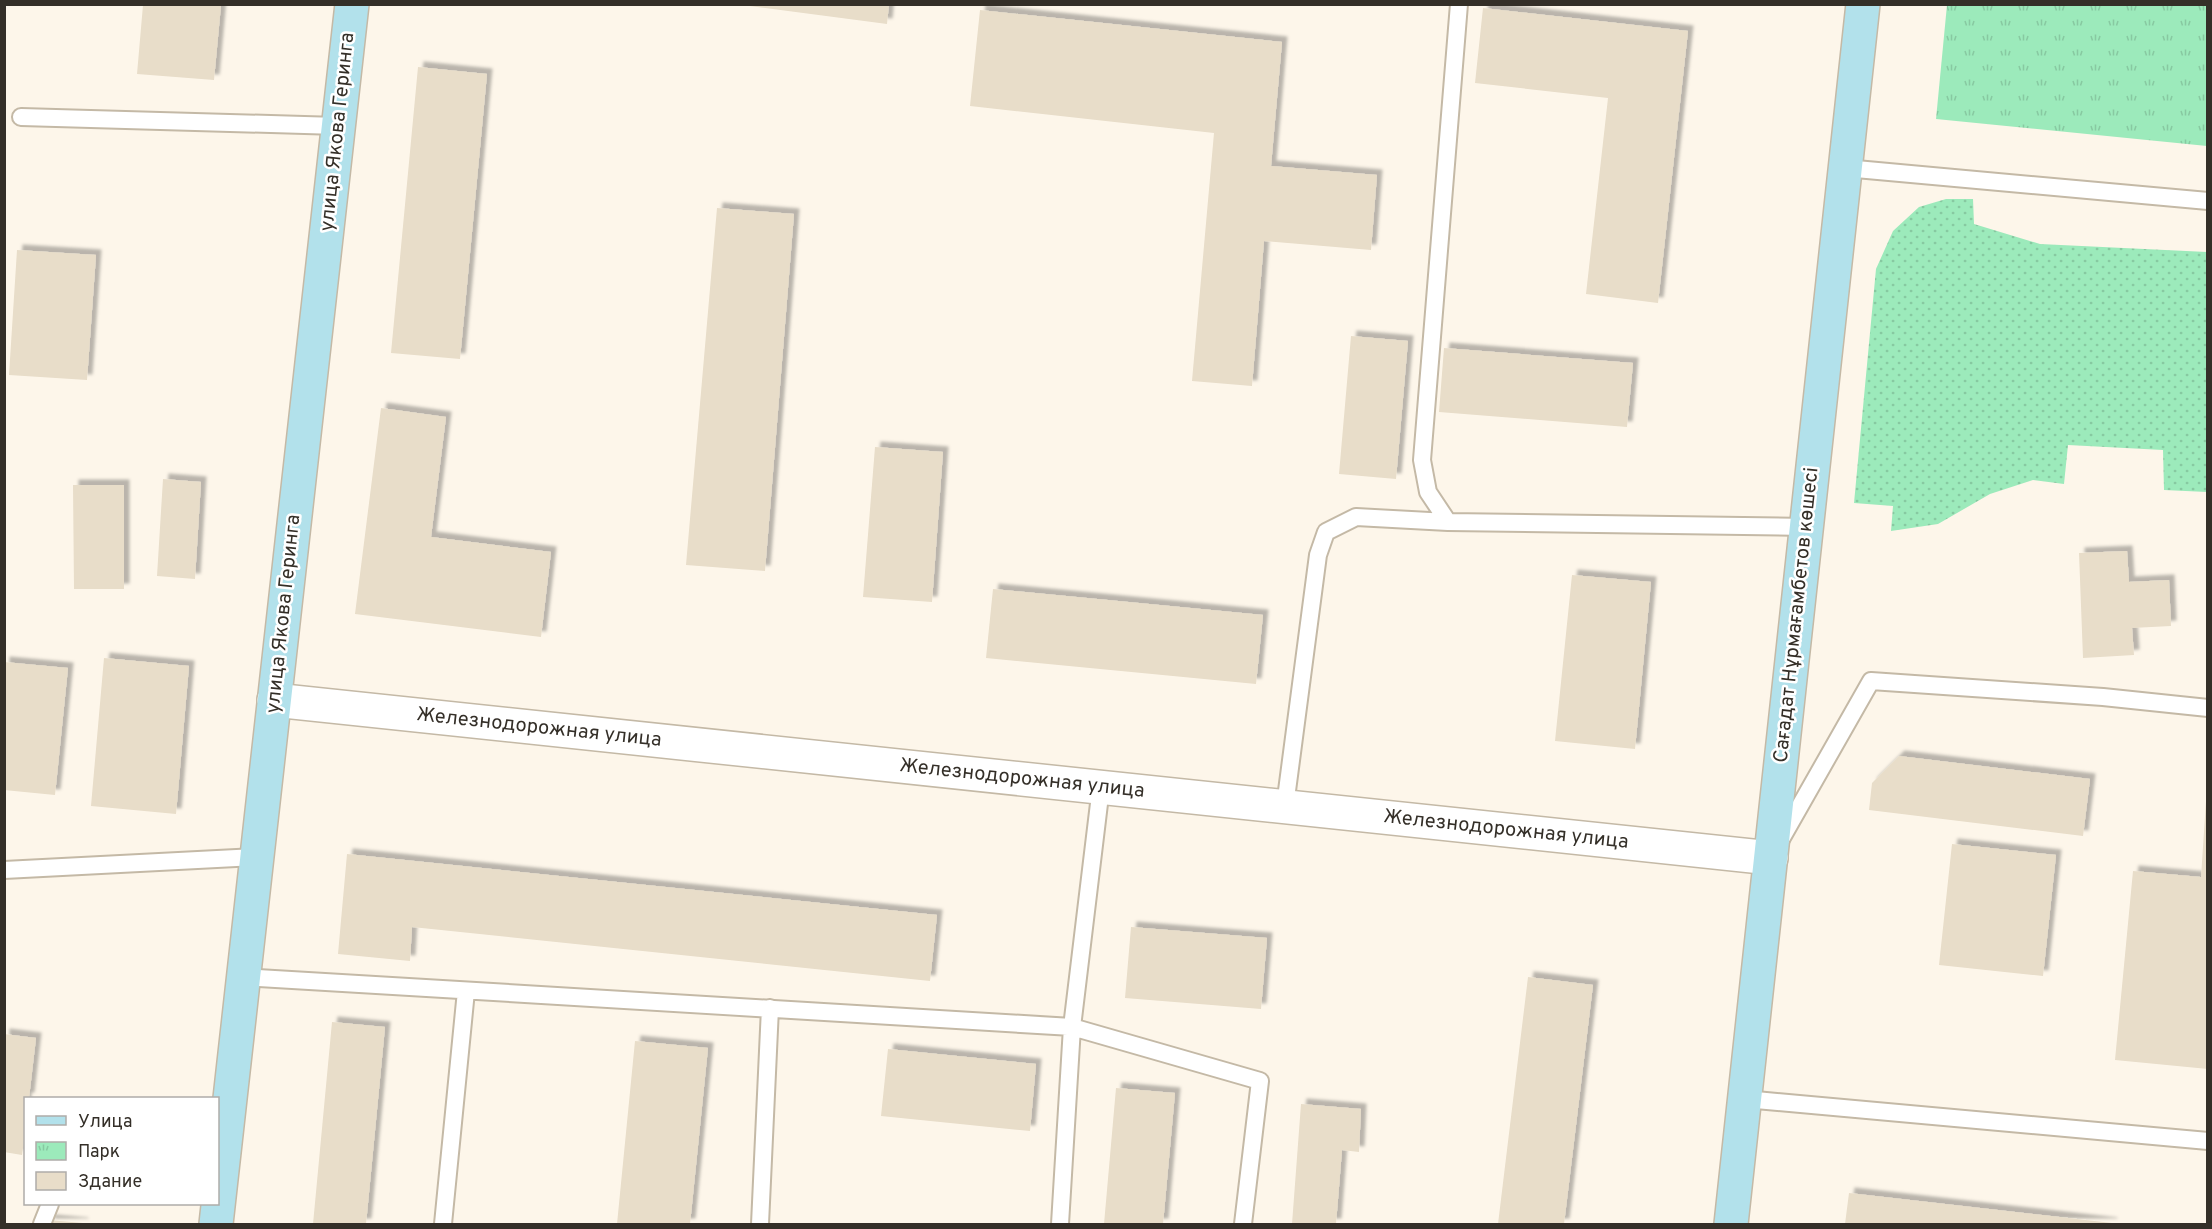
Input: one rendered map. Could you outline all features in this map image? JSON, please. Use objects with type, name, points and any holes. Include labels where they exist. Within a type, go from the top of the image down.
[{"type":"street","name":"улица Якова Геринга","points":[[219,1192],[352,4]]},
{"type":"street","name":"Сағадат Нұрмағамбетов көшесі","points":[[1731,1224],[1863,4]]},
{"type":"street","name":"Железнодорожная улица","points":[[274,700],[1771,858]]},
{"type":"street","name":"улица Якова Геринга","points":[[216,1224],[218,1205]]},
{"type":"lane","points":[[1448,522],[1428,492],[1422,460],[1459,4]]},
{"type":"lane","points":[[21,117],[338,126]]},
{"type":"lane","points":[[1845,168],[2208,201]]},
{"type":"lane","points":[[1285,806],[1318,555],[1326,532],[1356,517],[1448,522],[1807,527]]},
{"type":"lane","points":[[1771,858],[1871,681],[2103,697],[2208,708]]},
{"type":"lane","points":[[1060,1224],[1072,1027],[1101,787]]},
{"type":"lane","points":[[4,870],[256,857]]},
{"type":"lane","points":[[243,977],[1072,1027],[1260,1081],[1243,1224]]},
{"type":"lane","points":[[443,1224],[466,991]]},
{"type":"lane","points":[[760,1224],[770,1008]]},
{"type":"lane","points":[[1745,1099],[2208,1141]]},
{"type":"lane","points":[[42,1224],[49,1205]]},
{"type":"green space","points":[[1947,5],[2207,5],[2207,146],[1936,119]]},
{"type":"green space","points":[[1946,199],[1973,199],[1974,224],[2040,244],[2207,252],[2207,492],[2164,490],[2163,450],[2068,445],[2064,484],[2033,480],[1990,494],[1938,524],[1891,531],[1893,506],[1854,503],[1876,269],[1893,231],[1919,207]]},
{"type":"building","points":[[734,4],[889,4],[887,24]]},
{"type":"building","points":[[143,5],[221,5],[214,80],[137,74]]},
{"type":"building","points":[[1483,8],[1688,31],[1658,303],[1586,294],[1608,98],[1475,83]]},
{"type":"building","points":[[980,10],[1282,42],[1271,166],[1377,175],[1371,250],[1264,241],[1252,386],[1192,381],[1214,133],[970,106]]},
{"type":"building","points":[[418,67],[487,74],[460,359],[391,353]]},
{"type":"building","points":[[717,208],[794,214],[765,571],[686,565]]},
{"type":"building","points":[[17,250],[96,255],[87,380],[9,375]]},
{"type":"building","points":[[1351,336],[1408,341],[1396,479],[1339,474]]},
{"type":"building","points":[[1444,348],[1633,363],[1627,427],[1439,412]]},
{"type":"building","points":[[381,408],[446,417],[431,537],[551,552],[541,637],[355,614]]},
{"type":"building","points":[[875,447],[943,452],[932,602],[863,597]]},
{"type":"building","points":[[163,479],[201,482],[195,579],[157,576]]},
{"type":"building","points":[[73,485],[124,485],[124,589],[74,589]]},
{"type":"building","points":[[2127,551],[2129,582],[2169,580],[2171,626],[2132,628],[2134,655],[2083,658],[2079,553]]},
{"type":"building","points":[[1572,575],[1651,582],[1635,749],[1555,741]]},
{"type":"building","points":[[993,589],[1263,615],[1256,684],[986,658]]},
{"type":"building","points":[[104,658],[189,666],[176,814],[91,806]]},
{"type":"building","points":[[4,662],[68,668],[55,795],[4,790]]},
{"type":"building","points":[[1899,756],[2090,779],[2083,836],[1869,810],[1872,783]]},
{"type":"building","points":[[2206,801],[2208,801],[2208,1069],[2115,1060],[2133,871],[2201,877]]},
{"type":"building","points":[[1952,844],[2056,855],[2043,976],[1939,965]]},
{"type":"building","points":[[347,854],[937,915],[930,981],[412,927],[410,961],[338,954]]},
{"type":"building","points":[[1131,927],[1267,938],[1261,1009],[1125,998]]},
{"type":"building","points":[[1528,977],[1593,985],[1564,1224],[1498,1224]]},
{"type":"building","points":[[332,1022],[385,1027],[366,1224],[313,1224]]},
{"type":"building","points":[[4,1034],[36,1038],[29,1097],[24,1097],[22,1155],[4,1152]]},
{"type":"building","points":[[635,1041],[708,1048],[690,1224],[617,1224]]},
{"type":"building","points":[[888,1049],[1036,1064],[1030,1131],[881,1116]]},
{"type":"building","points":[[1116,1088],[1175,1093],[1163,1224],[1104,1224]]},
{"type":"building","points":[[1301,1104],[1361,1109],[1359,1152],[1342,1150],[1336,1224],[1292,1224]]},
{"type":"building","points":[[1849,1193],[2112,1223],[2112,1224],[1845,1224]]},
{"type":"building","points":[[49,1220],[83,1223],[83,1224],[49,1224]]}]
